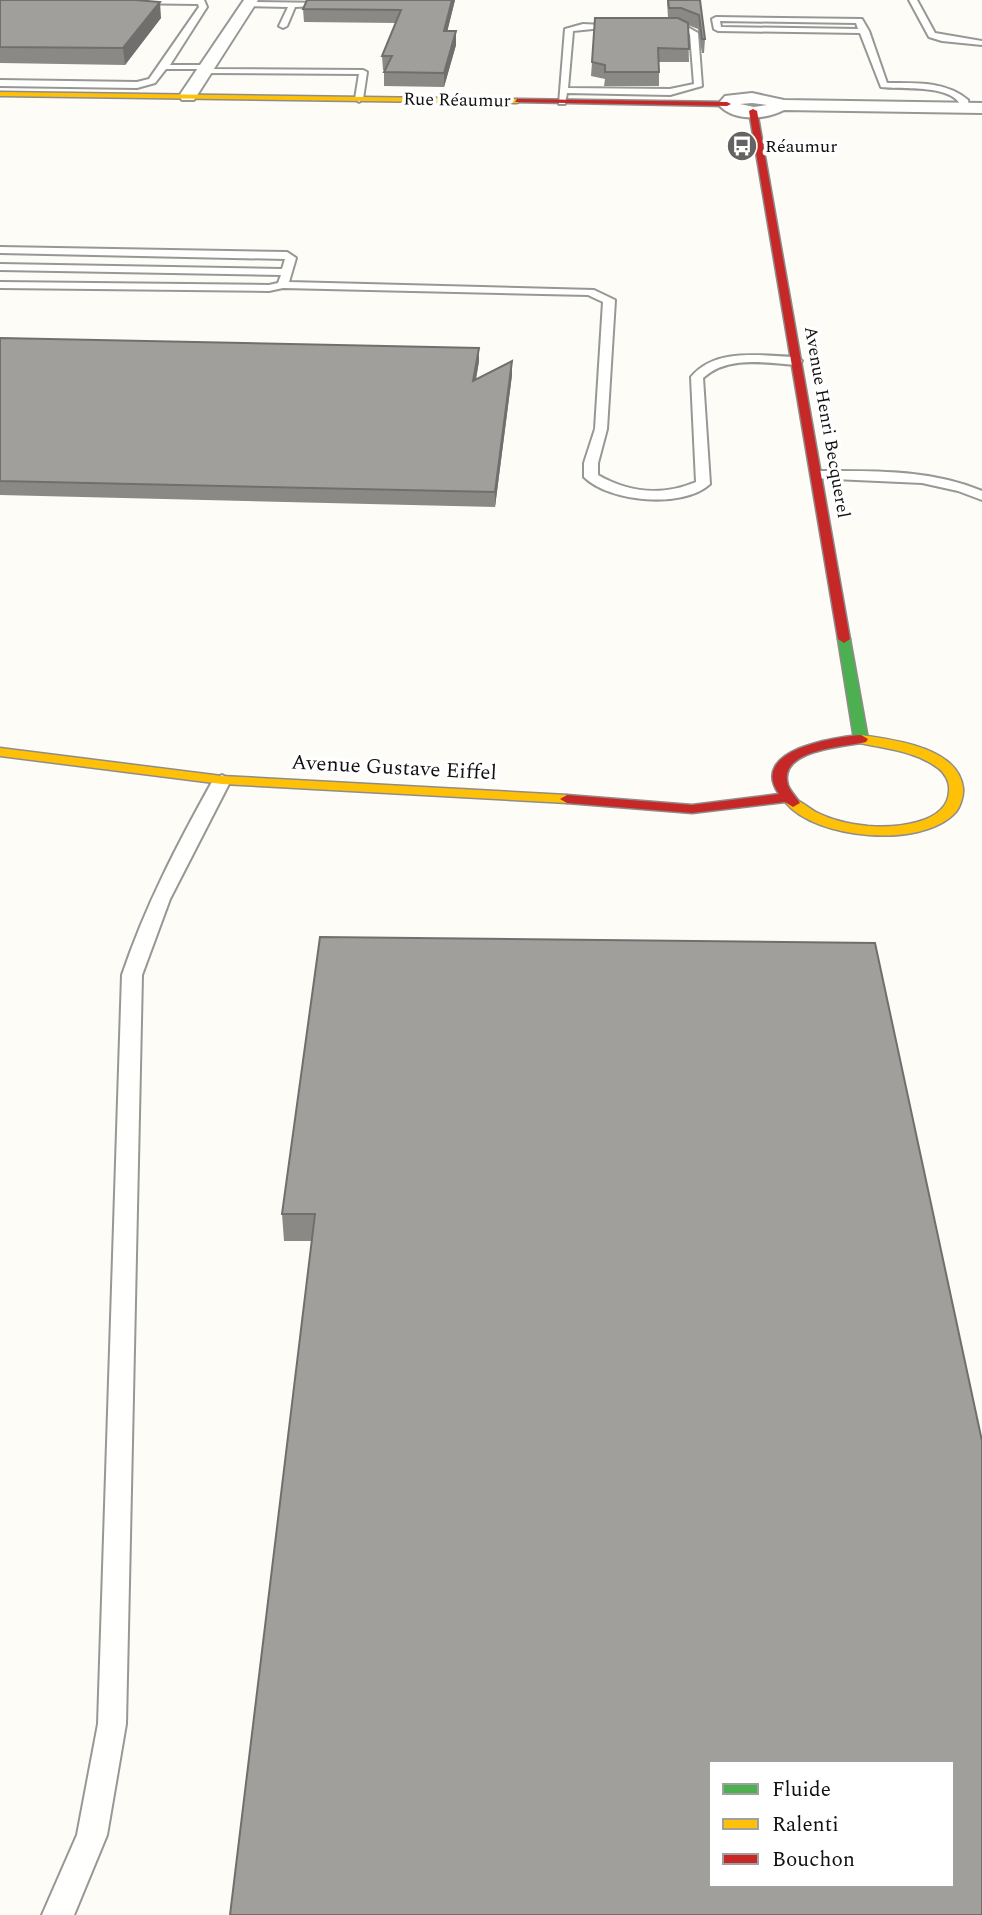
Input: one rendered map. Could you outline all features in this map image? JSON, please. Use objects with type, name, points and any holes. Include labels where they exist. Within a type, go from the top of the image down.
[{"type":"street","points":[[188,96],[250,2]]},
{"type":"street","name":"Rue Réaumur","points":[[0,94],[359,99],[563,96],[727,104],[738,110],[753,111],[775,109],[780,105]]},
{"type":"street","name":"Rue Réaumur","points":[[727,104],[737,99],[752,98],[774,101],[780,105],[973,108]]},
{"type":"street","name":"Avenue Henri Becquerel","points":[[753,111],[861,739]]},
{"type":"street","points":[[861,739],[887,741],[921,752],[963,780],[951,809],[935,821],[911,828],[883,831],[854,829],[826,822],[803,811],[787,797],[780,782],[782,768],[792,755],[811,746],[835,740],[861,739]]},
{"type":"street","name":"Avenue Gustave Eiffel","points":[[0,752],[222,780],[536,796],[692,809],[787,797]]},
{"type":"lane","points":[[913,0],[932,35],[951,41],[982,43]]},
{"type":"lane","points":[[0,83],[137,85],[152,81],[203,7],[201,2],[116,1]]},
{"type":"lane","points":[[250,2],[346,5]]},
{"type":"lane","points":[[283,26],[293,4]]},
{"type":"lane","points":[[864,31],[718,29],[716,19],[859,22],[864,31],[884,85],[928,88],[957,95],[973,108]]},
{"type":"lane","points":[[624,26],[583,26],[569,29],[563,96],[670,92],[698,86],[694,33],[679,26],[651,26]]},
{"type":"lane","points":[[164,67],[363,72],[359,99]]},
{"type":"lane","points":[[0,250],[287,255],[291,258],[283,285]]},
{"type":"lane","points":[[0,267],[287,272]]},
{"type":"lane","points":[[0,285],[268,288],[283,285],[590,292],[609,300],[601,429],[591,463],[591,477],[619,492],[669,495],[688,492],[703,484],[698,377],[706,366],[734,360],[796,361]]},
{"type":"lane","points":[[817,475],[897,476],[964,487],[982,496]]},
{"type":"lane","points":[[58,1915],[92,1835],[112,1724],[132,975],[144,936],[170,876],[222,780]]},
{"type":"building","points":[[0,0],[160,2],[123,48],[0,47]]},
{"type":"building","points":[[307,0],[452,0],[444,31],[456,31],[444,73],[384,72],[392,56],[382,56],[401,10],[303,9]]},
{"type":"building","points":[[668,0],[700,0],[705,39],[702,39],[699,15],[681,8],[669,8]]},
{"type":"building","points":[[595,18],[678,18],[688,23],[689,49],[658,48],[659,72],[605,72],[605,65],[592,62]]},
{"type":"building","points":[[0,338],[479,348],[473,381],[512,361],[495,492],[0,481]]},
{"type":"building","points":[[320,937],[875,943],[982,1441],[982,1915],[230,1915],[315,1214],[282,1214]]},
{"type":"traffic: fast","points":[[844,639],[861,739]]},
{"type":"traffic: slow","points":[[0,94],[517,101]]},
{"type":"traffic: slow","points":[[793,803],[826,822],[871,830],[916,827],[935,820],[950,810],[957,792],[954,778],[945,766],[912,750],[861,739]]},
{"type":"traffic: slow","points":[[0,752],[222,780],[567,799]]},
{"type":"traffic: jam","points":[[517,101],[727,104]]},
{"type":"traffic: jam","points":[[753,111],[844,639]]},
{"type":"traffic: jam","points":[[793,803],[781,787],[779,773],[785,762],[813,747],[861,739]]},
{"type":"traffic: jam","points":[[567,799],[692,809],[787,797]]},
{"type":"place","name":"Réaumur","points":[[742,146]]}]
